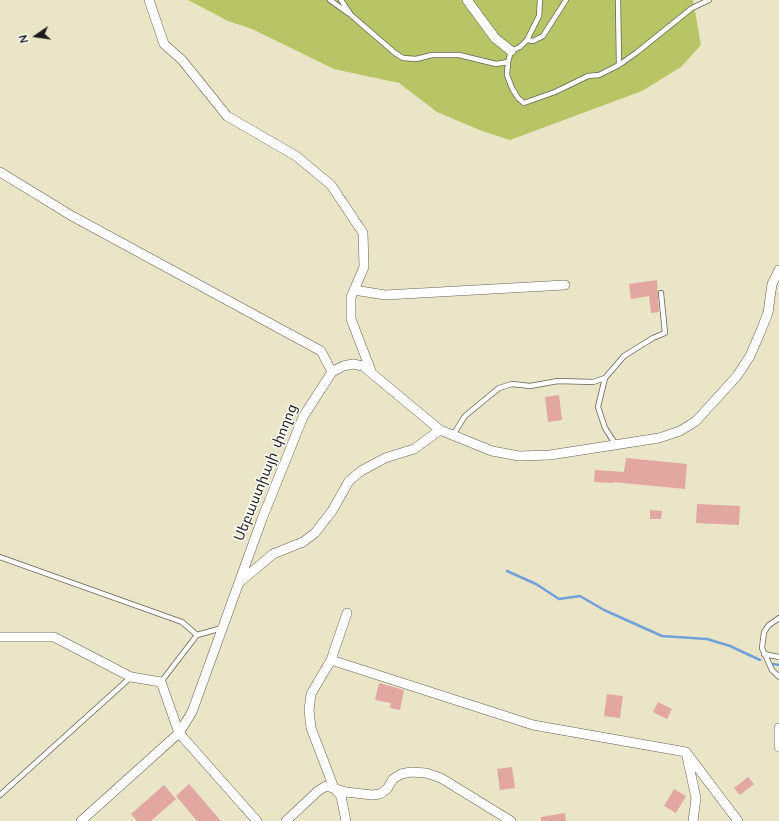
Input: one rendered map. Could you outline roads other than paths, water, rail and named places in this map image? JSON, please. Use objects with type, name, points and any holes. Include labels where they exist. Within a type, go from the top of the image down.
[{"type":"street","points":[[149,0],[164,44],[182,60],[227,116],[296,156],[331,185],[363,233],[364,267],[351,297],[351,319],[371,372]]},
{"type":"street","points":[[468,0],[495,38],[510,51]]},
{"type":"street","points":[[0,172],[72,216],[321,350],[332,372],[343,366],[352,364],[363,366],[440,430],[492,451],[519,456],[550,455],[659,438],[680,431],[696,421],[738,376],[750,356],[768,313],[772,284],[779,270]]},
{"type":"street","points":[[354,290],[384,295],[565,286]]},
{"type":"street","name":"Սեբաստիայի փողոց","points":[[81,821],[179,733],[192,712],[238,584],[303,417],[332,372]]},
{"type":"street","points":[[238,584],[273,554],[303,542],[315,533],[332,511],[349,481],[361,471],[385,458],[414,449],[440,430]]},
{"type":"street","points":[[346,821],[341,796],[334,788],[311,728],[309,710],[311,694],[331,660],[347,613]]},
{"type":"street","points":[[0,637],[54,637],[131,677],[161,682],[179,733],[257,821]]},
{"type":"street","points":[[331,660],[533,725],[686,752],[738,821]]},
{"type":"street","points":[[779,728],[779,747]]},
{"type":"street","points":[[686,752],[696,798],[693,821]]},
{"type":"street","points":[[286,821],[318,791],[326,786],[346,792],[372,795],[380,794],[387,790],[393,779],[402,774],[411,772],[426,773],[441,778],[511,821]]},
{"type":"lane","points":[[330,0],[351,15],[395,53],[403,58],[416,59],[432,55],[459,55],[496,64],[508,62]]},
{"type":"lane","points":[[341,0],[351,15]]},
{"type":"lane","points":[[540,0],[539,16],[527,40],[520,47],[510,51],[508,62],[508,75],[512,88],[518,98],[524,102],[555,92],[588,76],[599,75],[619,65],[692,8],[709,0]]},
{"type":"lane","points":[[527,40],[533,41],[543,36],[566,0]]},
{"type":"lane","points":[[618,0],[619,65]]},
{"type":"lane","points":[[616,445],[605,428],[598,407],[605,378],[624,356],[653,338],[665,334],[661,293]]},
{"type":"lane","points":[[453,435],[465,416],[499,388],[512,384],[530,386],[558,381],[593,382],[605,378]]},
{"type":"lane","points":[[0,557],[182,622],[197,635]]},
{"type":"lane","points":[[779,618],[769,625],[764,632],[762,648],[772,670],[779,677]]},
{"type":"lane","points":[[161,682],[197,635],[222,628]]},
{"type":"lane","points":[[764,654],[779,657]]},
{"type":"lane","points":[[0,795],[131,677]]},
{"type":"waterway","points":[[507,571],[536,584],[559,599],[580,596],[604,610],[662,636],[707,639],[730,646],[760,660]]},
{"type":"waterway","points":[[773,664],[779,665]]}]
